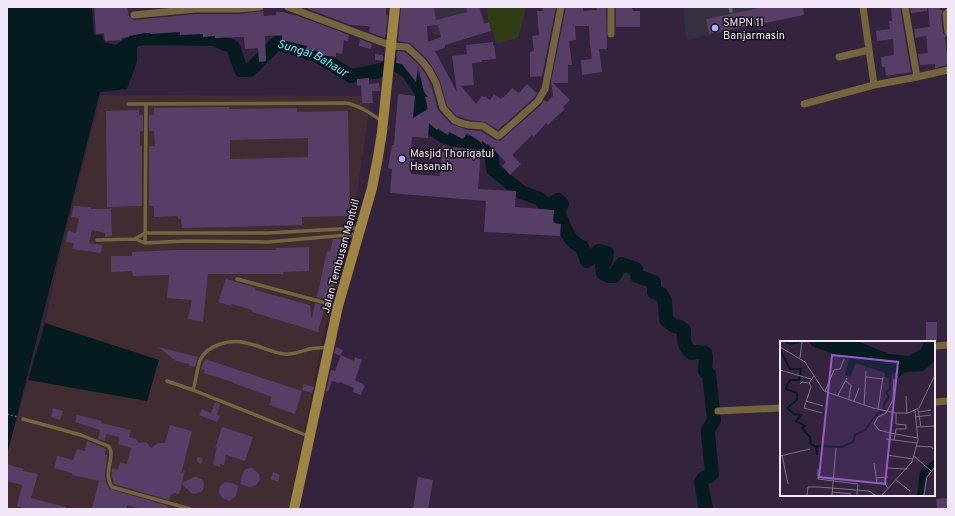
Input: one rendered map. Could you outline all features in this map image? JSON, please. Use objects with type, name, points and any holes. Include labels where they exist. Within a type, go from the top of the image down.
[{"type":"street","points":[[134,15],[260,7]]},
{"type":"street","points":[[288,7],[392,46],[407,47],[429,70],[436,84],[443,108],[454,120],[465,124],[483,126],[498,136],[538,100],[545,89],[561,7]]},
{"type":"street","name":"Jalan Tembusan Mantuil","points":[[294,509],[338,306],[372,188],[384,122],[395,7]]},
{"type":"street","points":[[611,7],[611,34]]},
{"type":"street","points":[[863,7],[874,85]]},
{"type":"street","points":[[905,7],[917,78]]},
{"type":"street","points":[[946,11],[948,32]]},
{"type":"street","points":[[839,57],[869,50]]},
{"type":"street","points":[[804,104],[874,85],[917,78],[948,70]]},
{"type":"street","points":[[935,346],[948,345]]},
{"type":"street","points":[[935,402],[948,402]]},
{"type":"street","points":[[718,411],[780,408]]},
{"type":"lane","points":[[128,104],[345,103],[363,108],[384,122]]},
{"type":"lane","points":[[145,244],[146,104]]},
{"type":"lane","points":[[135,239],[145,233],[359,231]]},
{"type":"lane","points":[[97,240],[135,239],[145,244],[185,241],[268,242],[359,231]]},
{"type":"lane","points":[[185,232],[185,241]]},
{"type":"lane","points":[[268,232],[268,242]]},
{"type":"lane","points":[[237,279],[338,306]]},
{"type":"lane","points":[[193,390],[201,360],[205,354],[222,343],[230,341],[246,342],[289,355],[297,354],[310,349],[329,347]]},
{"type":"lane","points":[[167,381],[309,436]]},
{"type":"lane","points":[[23,419],[81,435],[108,446],[112,452],[108,476],[109,483],[112,488],[190,509]]},
{"type":"path","points":[[7,414],[23,419]]},
{"type":"shaded area","points":[[7,7],[92,7],[94,35],[102,35],[104,42],[115,45],[122,44],[124,40],[137,39],[137,62],[127,89],[100,92],[7,455]]},
{"type":"shaded area","points":[[427,7],[481,7],[485,23],[433,36]]},
{"type":"shaded area","name":"SMPN 11 Banjarmasin","points":[[684,7],[803,7],[804,15],[686,40]]},
{"type":"shaded area","points":[[101,95],[371,96],[353,221],[323,337],[289,509],[7,509],[7,451],[45,323],[57,266]]},
{"type":"shaded area","points":[[45,323],[159,360],[147,401],[28,380]]},
{"type":"green space","points":[[487,7],[526,7],[518,38],[497,43],[488,20]]},
{"type":"building","points":[[94,7],[127,7],[129,16],[134,20],[196,14],[238,14],[263,11],[264,16],[276,15],[276,12],[282,12],[298,16],[349,35],[348,41],[344,40],[342,54],[336,53],[336,57],[318,55],[319,51],[306,50],[307,46],[282,40],[282,35],[265,36],[266,61],[259,62],[258,48],[245,49],[244,37],[215,38],[215,36],[203,37],[203,34],[180,35],[180,32],[145,33],[121,38],[122,40],[105,41],[104,33],[96,34]]},
{"type":"building","points":[[308,7],[386,7],[386,15],[388,16],[385,38],[369,32],[370,27],[351,25],[308,9]]},
{"type":"building","points":[[401,7],[434,7],[436,20],[467,12],[466,7],[479,7],[484,24],[489,22],[491,31],[445,45],[445,48],[435,51],[457,92],[452,56],[467,54],[466,45],[493,42],[496,59],[482,60],[482,62],[472,63],[474,85],[461,86],[476,104],[482,96],[485,96],[490,100],[494,94],[501,99],[512,88],[519,93],[527,84],[537,93],[534,98],[498,130],[485,122],[457,116],[447,106],[440,81],[426,58],[410,43],[398,41]],"holes":[[[438,25],[441,37],[428,42],[427,26]]]},
{"type":"building","points":[[542,7],[556,7],[542,76],[530,77],[530,52],[534,51],[532,36],[539,35],[537,11],[543,11]]},
{"type":"building","points":[[566,7],[583,7],[583,11],[597,10],[596,7],[606,7],[607,49],[599,49],[602,72],[582,75],[581,60],[592,59],[589,26],[575,26],[576,40],[569,41],[572,65],[568,65],[568,83],[553,83],[570,100],[563,107],[565,109],[548,125],[546,123],[534,137],[532,135],[512,155],[521,164],[510,175],[502,166],[506,162],[488,144],[487,145],[482,141],[482,143],[467,133],[463,139],[449,132],[448,135],[438,129],[437,130],[429,123],[428,138],[412,137],[411,149],[416,150],[411,174],[440,176],[442,146],[481,150],[478,189],[516,191],[515,207],[554,210],[553,223],[561,224],[560,236],[484,232],[486,201],[390,193],[392,169],[388,168],[392,145],[394,145],[398,94],[415,96],[413,118],[428,109],[425,97],[428,97],[424,92],[418,66],[416,82],[402,64],[396,63],[397,51],[405,52],[425,73],[431,85],[438,110],[451,124],[468,130],[481,131],[495,140],[500,141],[541,105],[544,100],[547,102],[553,96],[551,82]]},
{"type":"building","points":[[616,7],[632,7],[633,11],[640,11],[640,27],[616,27]]},
{"type":"building","points":[[764,7],[803,7],[804,15],[709,34],[706,19]]},
{"type":"building","points":[[891,7],[900,7],[911,72],[886,76],[885,67],[882,67],[881,57],[894,55],[893,39],[877,41],[876,31],[890,29],[889,21],[892,21]]},
{"type":"building","points":[[910,7],[927,7],[927,11],[911,13]]},
{"type":"building","points":[[928,7],[939,7],[940,10],[943,10],[941,15],[943,33],[947,37],[945,37],[948,65],[935,68],[935,64],[920,65],[918,54],[928,53],[926,36],[915,38],[914,29],[930,27]]},
{"type":"building","points":[[360,39],[372,44],[371,49],[359,46]]},
{"type":"building","points":[[375,54],[383,55],[383,61],[375,60]]},
{"type":"building","points":[[369,78],[369,84],[379,83],[380,91],[372,91],[373,103],[362,103],[361,85],[357,86],[357,79]]},
{"type":"building","points":[[154,108],[297,108],[297,112],[348,111],[350,216],[302,217],[302,225],[182,228],[181,219],[178,219],[178,216],[154,217],[154,206],[149,206],[149,146],[155,146],[154,131],[149,131],[149,115],[154,115]],"holes":[[[308,138],[308,157],[230,159],[230,140]]]},
{"type":"building","points":[[139,110],[139,115],[143,115],[143,131],[140,132],[140,146],[142,146],[142,206],[107,207],[106,111]]},
{"type":"building","points":[[74,206],[91,207],[91,209],[111,209],[112,236],[105,237],[105,233],[92,230],[89,243],[102,245],[101,253],[72,249],[74,243],[66,242],[68,231],[76,233],[79,218],[71,217]]},
{"type":"building","points":[[333,239],[342,239],[338,254],[341,255],[330,300],[327,300],[317,297],[327,251],[330,252]]},
{"type":"building","points":[[309,247],[309,271],[283,272],[283,274],[208,274],[203,322],[188,319],[192,300],[167,298],[169,275],[133,276],[132,271],[111,272],[111,256],[132,256],[132,252],[175,250],[276,250],[276,248]]},
{"type":"building","points":[[226,279],[256,288],[255,290],[310,305],[312,318],[315,303],[325,306],[318,332],[252,312],[252,310],[232,304],[231,306],[218,302]]},
{"type":"building","points":[[926,322],[937,322],[937,341],[926,341]]},
{"type":"building","points":[[158,347],[198,357],[195,367],[176,361]]},
{"type":"building","points":[[336,347],[343,350],[340,356],[334,353]]},
{"type":"building","points":[[341,355],[354,361],[355,357],[362,360],[355,380],[365,385],[361,395],[353,392],[354,388],[340,382],[332,381],[328,392],[326,391],[331,370],[335,371]]},
{"type":"building","points":[[205,359],[302,391],[295,414],[269,405],[272,397],[204,373],[205,370],[201,369]]},
{"type":"building","points":[[304,384],[314,387],[312,393],[302,390]]},
{"type":"building","points":[[215,402],[220,404],[217,415],[220,416],[217,422],[199,415],[202,409],[211,413]]},
{"type":"building","points":[[53,408],[63,411],[60,420],[51,417]]},
{"type":"building","points":[[77,415],[102,421],[101,423],[131,430],[129,437],[136,439],[139,443],[146,442],[151,448],[158,443],[165,443],[170,425],[192,431],[181,474],[185,470],[182,483],[197,477],[203,480],[203,490],[194,494],[182,484],[179,494],[171,494],[169,500],[114,484],[112,468],[118,470],[120,462],[127,464],[131,448],[118,444],[119,437],[106,434],[105,441],[98,439],[100,430],[75,422]]},
{"type":"building","points":[[222,427],[253,437],[245,461],[226,455],[224,465],[220,464],[220,467],[213,465],[217,446],[215,449]]},
{"type":"building","points":[[87,441],[106,449],[105,455],[107,455],[107,458],[105,476],[106,483],[110,489],[168,506],[167,509],[141,509],[127,505],[126,509],[92,509],[99,481],[72,475],[72,473],[54,468],[57,456],[73,460],[77,449],[85,451]]},
{"type":"building","points":[[198,457],[202,458],[203,461],[200,464],[196,460]]},
{"type":"building","points":[[7,464],[24,469],[23,471],[38,474],[31,498],[66,507],[66,509],[28,509],[17,506],[22,485],[7,481]]},
{"type":"building","points":[[252,468],[259,474],[260,480],[257,484],[249,487],[240,484],[243,472],[246,469]]},
{"type":"building","points":[[273,472],[280,475],[278,482],[271,479]]},
{"type":"building","points":[[418,477],[433,480],[428,509],[413,509]]},
{"type":"building","points":[[225,482],[238,486],[236,496],[229,501],[222,498],[219,492],[220,486]]},
{"type":"building","points":[[948,498],[948,509],[937,509],[936,499]]},
{"type":"waterway","name":"Sungai Bahaur","points":[[122,49],[137,39],[146,38],[214,39],[233,47],[241,70],[250,70],[277,43],[316,55],[351,76],[378,71],[395,64],[407,71],[421,91],[422,101],[417,113],[418,118],[422,122],[443,136],[462,142],[478,143],[491,152],[493,169],[521,192],[540,199],[546,206],[558,200],[562,204],[558,213],[565,228],[573,241],[582,247],[587,261],[599,251],[607,253],[605,262],[602,266],[603,273],[609,276],[614,276],[622,264],[636,269],[637,276],[654,282],[654,292],[661,294],[665,301],[666,320],[674,326],[680,327],[684,330],[684,342],[691,353],[705,353],[705,371],[709,374],[714,420],[708,430],[712,474],[704,478],[701,482],[706,509]]},
{"type":"place","name":"SMPN 11 Banjarmasin","points":[[715,28]]},
{"type":"place","name":"Masjid Thoriqatul Hasanah","points":[[402,159]]}]
